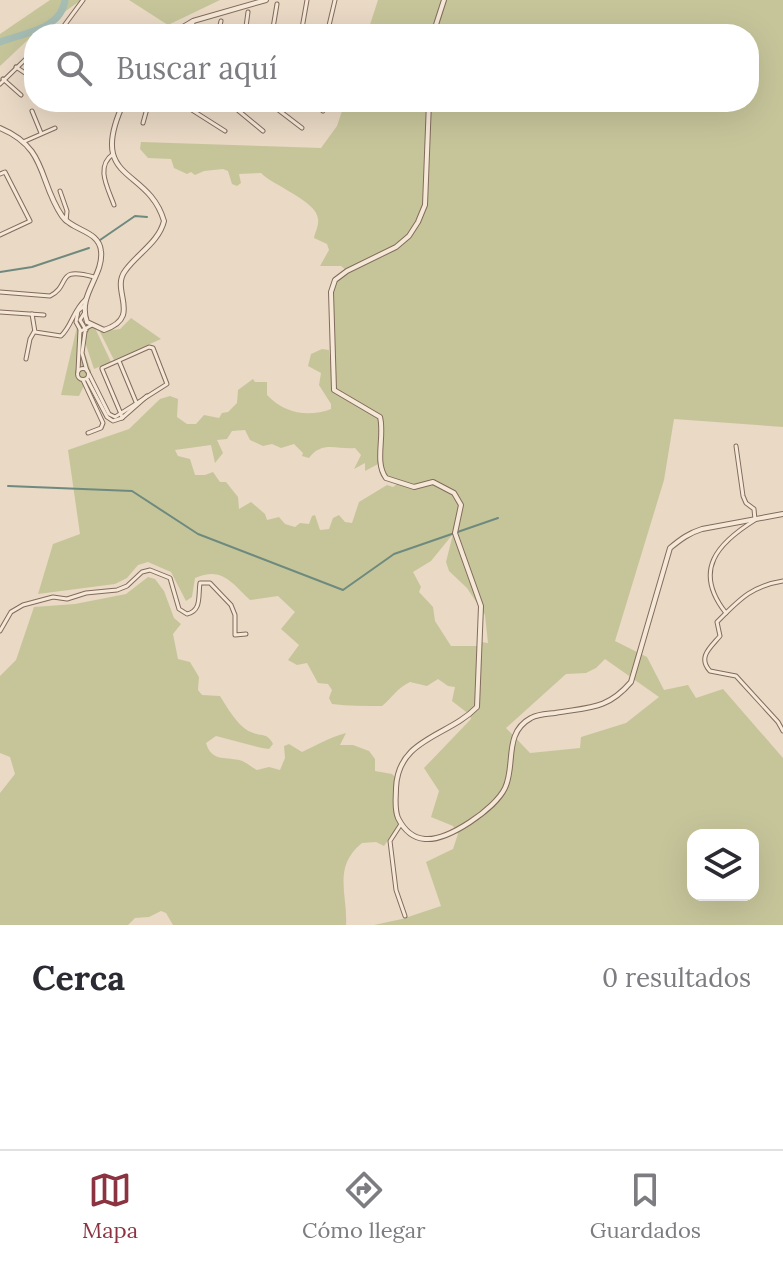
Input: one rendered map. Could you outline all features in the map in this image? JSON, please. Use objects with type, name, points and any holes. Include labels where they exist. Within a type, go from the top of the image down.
[{"type":"street","points":[[65,24],[83,0]]},
{"type":"street","points":[[188,24],[266,0]]},
{"type":"street","points":[[303,24],[307,0]]},
{"type":"street","points":[[329,24],[335,0]]},
{"type":"street","points":[[436,24],[444,0]]},
{"type":"street","points":[[274,24],[277,4]]},
{"type":"street","points":[[246,24],[248,12]]},
{"type":"street","points":[[0,84],[24,60]]},
{"type":"street","points":[[16,67],[24,72]]},
{"type":"street","points":[[3,79],[21,95]]},
{"type":"street","points":[[32,112],[41,133]]},
{"type":"street","points":[[84,309],[87,322],[104,330],[120,320],[125,305],[122,277],[159,233],[164,221],[155,204],[118,164],[113,154],[113,130],[120,112]]},
{"type":"street","points":[[143,123],[146,112]]},
{"type":"street","points":[[197,112],[225,131]]},
{"type":"street","points":[[240,112],[263,131]]},
{"type":"street","points":[[281,112],[302,128]]},
{"type":"street","points":[[429,112],[425,205],[418,222],[409,236],[396,247],[335,280],[331,292],[334,390],[380,417],[383,432],[380,463],[386,478],[414,487],[433,482],[454,493],[461,505],[455,533],[481,606],[477,707],[447,730],[431,736],[401,761],[396,778],[395,811],[401,824],[414,837],[434,839],[459,829],[491,806],[504,791],[511,772],[512,740],[522,724],[533,717],[614,700],[631,682],[670,548],[690,532],[783,514]]},
{"type":"street","points":[[0,128],[23,142],[38,160],[57,208],[66,221],[98,241],[101,255],[80,317],[84,330],[82,353],[86,376],[103,423],[101,428],[88,433]]},
{"type":"street","points":[[23,142],[55,128]]},
{"type":"street","points":[[113,154],[106,160],[103,169],[114,205]]},
{"type":"street","points":[[0,174],[5,172],[30,221],[0,235]]},
{"type":"street","points":[[60,191],[67,211],[66,221]]},
{"type":"street","points":[[0,292],[50,296],[67,275],[94,277]]},
{"type":"street","points":[[35,332],[63,335],[73,313],[86,299]]},
{"type":"street","points":[[0,312],[44,315]]},
{"type":"street","points":[[26,359],[30,339],[35,332],[32,314]]},
{"type":"street","points":[[86,376],[78,377],[78,371],[84,330],[92,325]]},
{"type":"street","points":[[78,371],[82,369],[109,420],[113,421],[122,416],[137,405],[147,396],[167,384],[153,348],[102,369],[122,416]]},
{"type":"street","points":[[118,360],[137,405]]},
{"type":"street","points":[[736,446],[743,496],[754,509],[755,520]]},
{"type":"street","points":[[726,613],[718,604],[711,580],[715,553],[733,534],[755,520]]},
{"type":"street","points":[[0,631],[11,612],[23,605],[53,597],[67,599],[91,592],[123,589],[142,572],[150,570],[168,576],[179,609],[187,614],[198,606],[200,583],[210,583],[231,605],[235,615],[235,635],[246,634]]},
{"type":"street","points":[[783,581],[755,588],[726,613],[717,622],[720,636],[705,655],[706,667],[721,675],[736,676],[783,731]]},
{"type":"street","points":[[401,824],[390,841],[396,890],[405,916]]},
{"type":"green space","points":[[50,0],[81,0],[48,24],[24,24],[24,43],[0,66],[0,34]]},
{"type":"green space","points":[[129,0],[220,0],[170,24]]},
{"type":"green space","points":[[378,0],[783,0],[783,427],[674,419],[664,480],[615,641],[647,657],[664,690],[688,685],[696,698],[723,689],[783,758],[783,925],[374,925],[441,906],[426,862],[453,849],[458,834],[453,826],[431,817],[439,791],[424,768],[471,719],[452,701],[455,687],[438,679],[427,686],[410,682],[382,706],[332,704],[329,698],[332,690],[328,684],[318,683],[307,663],[297,665],[288,660],[299,645],[281,629],[295,612],[278,596],[250,600],[220,575],[195,578],[192,597],[186,601],[171,572],[148,562],[138,565],[127,578],[115,584],[38,594],[53,544],[80,534],[68,450],[129,429],[160,399],[170,396],[178,399],[177,417],[187,424],[196,424],[204,415],[219,418],[237,403],[238,390],[253,379],[255,382],[267,382],[267,395],[289,410],[314,413],[331,409],[319,385],[321,373],[308,366],[311,354],[322,349],[329,350],[331,368],[331,292],[335,280],[347,271],[341,266],[320,266],[329,250],[327,244],[314,238],[318,222],[316,212],[261,173],[239,174],[241,183],[237,186],[232,184],[228,171],[223,169],[187,174],[174,168],[171,159],[148,158],[140,149],[141,142],[321,148],[337,126],[342,112],[759,112],[759,24],[370,24]],"holes":[[[245,430],[250,440],[263,446],[272,444],[281,448],[294,444],[303,453],[302,456],[309,458],[325,447],[355,448],[361,455],[354,469],[365,463],[365,471],[380,463],[386,478],[397,484],[393,487],[387,485],[359,502],[352,523],[345,522],[339,515],[333,518],[329,529],[320,530],[315,515],[309,524],[300,523],[295,527],[285,524],[279,517],[267,520],[265,514],[251,502],[239,509],[238,497],[226,482],[220,482],[213,472],[195,475],[190,459],[178,456],[175,450],[211,445],[215,463],[223,453],[217,440],[227,439],[232,431]],[[453,534],[446,562],[449,571],[467,588],[485,615],[488,643],[451,646],[435,621],[433,607],[419,592],[421,587],[413,572],[431,561]],[[605,659],[659,697],[626,723],[581,737],[580,748],[530,753],[506,728],[566,674],[586,673]]]},
{"type":"green space","points":[[80,314],[83,318],[80,339],[91,371],[79,396],[61,395]]},
{"type":"green space","points":[[131,318],[161,339],[114,360],[100,332],[120,329]]},
{"type":"green space","points":[[87,322],[95,328],[111,362],[94,369],[84,339]]},
{"type":"green space","points":[[148,577],[155,579],[164,591],[174,618],[181,624],[173,634],[178,659],[190,662],[199,677],[198,690],[202,695],[220,696],[242,726],[266,736],[273,744],[269,749],[216,736],[206,743],[211,753],[241,761],[257,770],[269,767],[280,770],[285,758],[284,746],[289,744],[302,752],[346,733],[340,745],[353,745],[369,751],[375,759],[375,771],[392,774],[396,778],[395,811],[400,822],[384,846],[376,842],[362,843],[347,862],[344,872],[346,925],[173,925],[166,913],[161,911],[149,917],[135,918],[128,925],[0,925],[0,793],[15,774],[10,757],[0,753],[0,676],[16,660],[34,607],[75,604],[126,594]]},
{"type":"waterway","points":[[49,24],[62,10],[65,0]]},
{"type":"waterway","points":[[0,42],[24,35]]},
{"type":"waterway","points":[[100,240],[135,216],[147,217]]},
{"type":"waterway","points":[[0,272],[32,267],[89,248]]},
{"type":"waterway","points":[[8,486],[132,491],[198,534],[343,590],[394,554],[498,518]]}]
